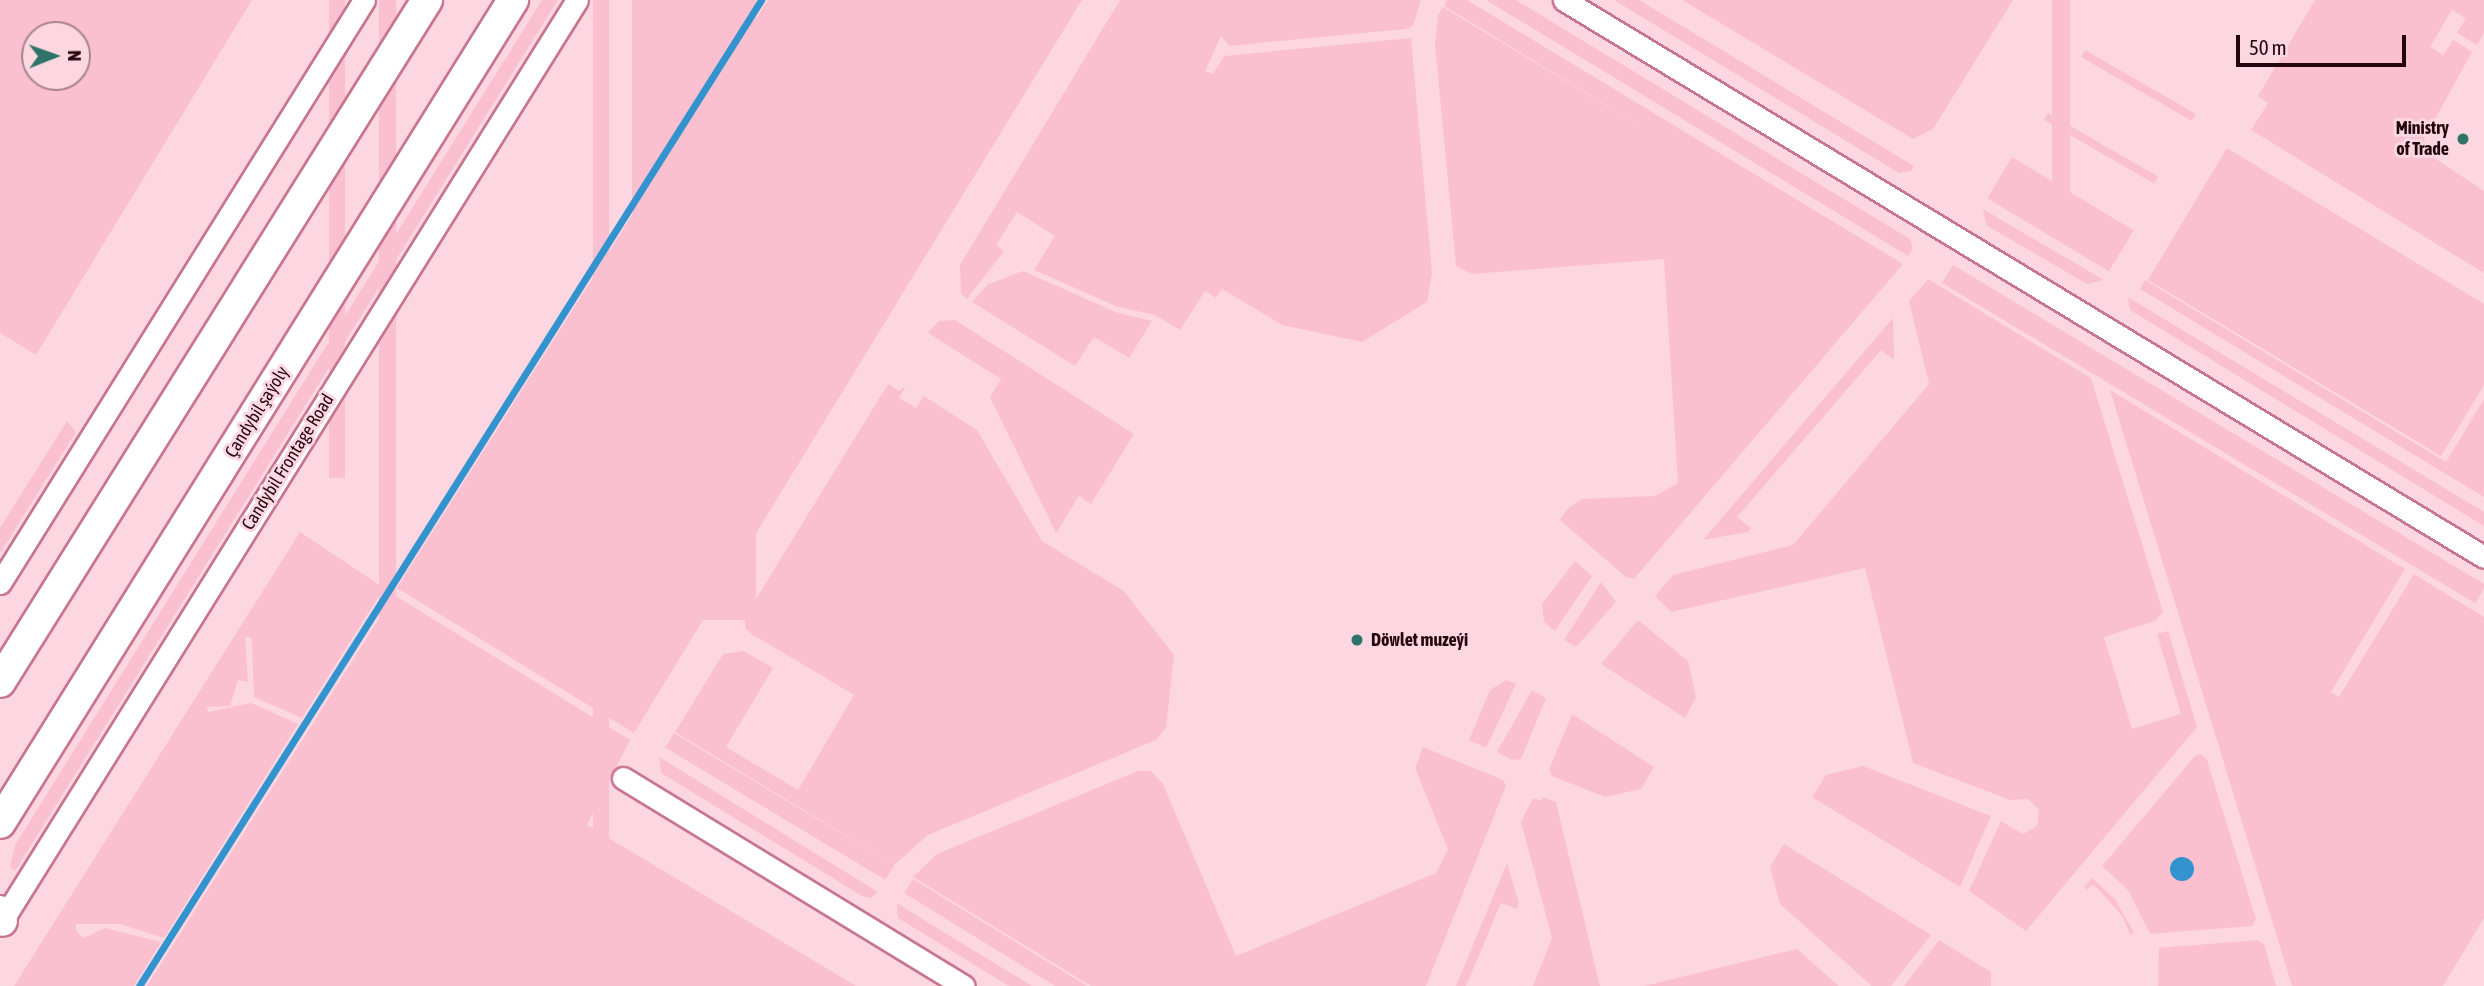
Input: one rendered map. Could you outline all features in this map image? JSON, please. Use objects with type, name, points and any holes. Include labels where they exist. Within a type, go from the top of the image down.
[{"type":"main road","points":[[0,682],[427,0]]},
{"type":"main road","name":"Çandybil şaýoly","points":[[0,823],[513,0]]},
{"type":"street","points":[[0,583],[364,0]]},
{"type":"street","name":"Candybil Frontage Road","points":[[1,918],[577,0]]},
{"type":"street","points":[[1564,0],[2484,557]]},
{"type":"street","points":[[622,778],[964,986]]},
{"type":"shaded area","points":[[0,0],[252,0],[36,355],[0,333]]},
{"type":"shaded area","points":[[329,0],[345,0],[345,478],[329,478]]},
{"type":"shaded area","points":[[379,0],[396,0],[396,716],[379,716]]},
{"type":"shaded area","points":[[542,0],[558,0],[15,871],[10,866],[15,845]]},
{"type":"shaded area","points":[[593,0],[609,0],[609,986],[593,986]]},
{"type":"shaded area","points":[[632,0],[756,0],[756,620],[632,620]]},
{"type":"shaded area","points":[[768,0],[1082,0],[634,733],[397,588]]},
{"type":"shaded area","points":[[1120,0],[1421,0],[1413,26],[1405,29],[1229,46],[1221,36],[1205,71],[1213,74],[1224,56],[1411,38],[1432,273],[1427,302],[1362,342],[1282,325],[1222,289],[1216,298],[1205,291],[1180,330],[1155,315],[1118,307],[1034,270],[1055,236],[1017,212],[996,245],[1004,251],[967,299],[961,293],[960,265]]},
{"type":"shaded area","points":[[1447,0],[1467,0],[1903,264],[1634,579],[1626,577],[1560,520],[1568,508],[1582,499],[1655,496],[1678,483],[1664,259],[1472,274],[1456,266],[1435,44],[1438,15],[1443,7],[1660,138],[1444,6]]},
{"type":"shaded area","points":[[1486,0],[1516,0],[1910,239],[1913,248],[1908,256]]},
{"type":"shaded area","points":[[1614,0],[1639,0],[1914,166],[1911,171],[1899,173]]},
{"type":"shaded area","points":[[1682,0],[2013,0],[1933,129],[1913,139]]},
{"type":"shaded area","points":[[2052,0],[2070,0],[2070,202],[2052,202]]},
{"type":"shaded area","points":[[2315,0],[2484,0],[2484,33],[2477,45],[2457,33],[2466,18],[2452,10],[2430,47],[2443,55],[2453,40],[2472,52],[2424,139],[2430,155],[2484,191],[2484,273],[2251,130],[2268,103],[2258,96]]},
{"type":"shaded area","points":[[2085,50],[2196,114],[2192,121],[2081,57]]},
{"type":"shaded area","points":[[2048,113],[2158,176],[2154,183],[2044,120]]},
{"type":"shaded area","points":[[2227,148],[2484,304],[2484,385],[2441,456],[2148,280]]},
{"type":"shaded area","points":[[2012,157],[2134,230],[2109,271],[1987,198]]},
{"type":"shaded area","points":[[1983,209],[2104,280],[2087,284],[1986,225]]},
{"type":"shaded area","points":[[1953,265],[2484,584],[2475,603],[1942,283]]},
{"type":"shaded area","points":[[1023,271],[1118,313],[1152,321],[1129,358],[1094,337],[1075,366],[972,302],[987,285]]},
{"type":"shaded area","points":[[1928,279],[2091,378],[2163,612],[2155,621],[2104,637],[2132,729],[2181,714],[2157,634],[2168,631],[2197,727],[2026,931],[1969,891],[2001,821],[2023,834],[2037,826],[2039,810],[2028,799],[2010,800],[1913,763],[1865,568],[1671,612],[1655,596],[1673,575],[1793,545],[1929,384],[1909,301]]},
{"type":"shaded area","points":[[2145,280],[2446,462],[2484,399],[2484,497],[2140,289]]},
{"type":"shaded area","points":[[2128,297],[2484,512],[2484,526],[2130,310]]},
{"type":"shaded area","points":[[1893,318],[1894,360],[1881,350],[1737,517],[1751,528],[1748,532],[1703,540]]},
{"type":"shaded area","points":[[955,320],[1134,434],[1091,504],[1079,496],[1056,533],[990,397],[1001,379],[928,333],[939,321]]},
{"type":"shaded area","points":[[888,384],[899,391],[906,386],[899,398],[916,408],[924,396],[977,430],[1042,541],[1124,591],[1174,655],[1166,728],[1156,740],[928,835],[894,865],[675,732],[723,654],[744,651],[773,668],[726,747],[798,790],[854,695],[753,635],[745,628],[745,617]]},
{"type":"shaded area","points":[[2110,390],[2405,569],[2331,692],[2339,697],[2414,574],[2484,617],[2484,918],[2443,986],[2292,986]]},
{"type":"shaded area","points":[[67,421],[76,432],[0,553],[0,528]]},
{"type":"shaded area","points":[[300,532],[384,588],[302,718],[254,697],[251,637],[245,637],[248,682],[238,680],[230,706],[207,707],[208,712],[251,703],[298,724],[164,938],[120,924],[76,924],[76,931],[84,938],[105,928],[161,942],[134,986],[14,986]]},
{"type":"shaded area","points":[[1575,561],[1592,576],[1555,631],[1544,622],[1542,604]]},
{"type":"shaded area","points":[[1601,582],[1616,602],[1576,647],[1564,640]]},
{"type":"shaded area","points":[[394,595],[630,740],[587,825],[856,986],[147,986]]},
{"type":"shaded area","points":[[1638,620],[1688,661],[1696,697],[1685,718],[1601,664]]},
{"type":"shaded area","points":[[1506,680],[1516,684],[1486,748],[1469,740],[1490,690]]},
{"type":"shaded area","points":[[1532,690],[1546,698],[1521,759],[1512,760],[1497,752]]},
{"type":"shaded area","points":[[1572,714],[1654,767],[1641,789],[1605,797],[1552,776],[1549,770]]},
{"type":"shaded area","points":[[674,733],[894,865],[886,880],[665,748]]},
{"type":"shaded area","points":[[1423,747],[1503,780],[1506,786],[1426,986],[1091,986],[913,877],[937,854],[1138,771],[1151,771],[1163,784],[1236,956],[1436,873],[1448,849],[1415,768]]},
{"type":"shaded area","points":[[2201,754],[2207,760],[2256,919],[2252,926],[2150,934],[2128,890],[2102,866],[2195,756]]},
{"type":"shaded area","points":[[659,757],[878,892],[871,898],[862,896],[661,773]]},
{"type":"shaded area","points":[[1863,766],[1991,816],[1960,887],[1812,797],[1826,775]]},
{"type":"shaded area","points":[[1543,797],[1556,802],[1600,986],[1533,986],[1552,938],[1521,822],[1533,798],[1541,801]]},
{"type":"shaded area","points":[[1784,844],[1931,935],[1891,986],[1872,986],[1780,904],[1770,867]]},
{"type":"shaded area","points":[[1507,863],[1519,903],[1517,909],[1501,903],[1466,986],[1456,986]]},
{"type":"shaded area","points":[[2092,878],[2115,899],[2134,933],[2130,934],[2122,916],[2098,889],[2092,885],[2088,890],[2084,887]]},
{"type":"shaded area","points":[[913,879],[1087,986],[1055,986],[904,893]]},
{"type":"shaded area","points":[[897,904],[1032,986],[1009,986],[898,918]]},
{"type":"shaded area","points":[[1939,940],[1991,972],[1991,986],[1904,986]]},
{"type":"shaded area","points":[[2257,940],[2264,944],[2276,986],[2158,986],[2159,948]]},
{"type":"shaded area","points":[[1797,949],[1839,986],[1644,986]]},
{"type":"water","points":[[2182,857],[2191,860],[2194,869],[2191,878],[2182,881],[2173,878],[2170,869],[2173,860]]},
{"type":"waterway","points":[[139,986],[761,0]]},
{"type":"place","name":"Ministry of Trade","points":[[2463,139]]},
{"type":"place","name":"Döwlet muzeýi","points":[[1357,640]]}]
